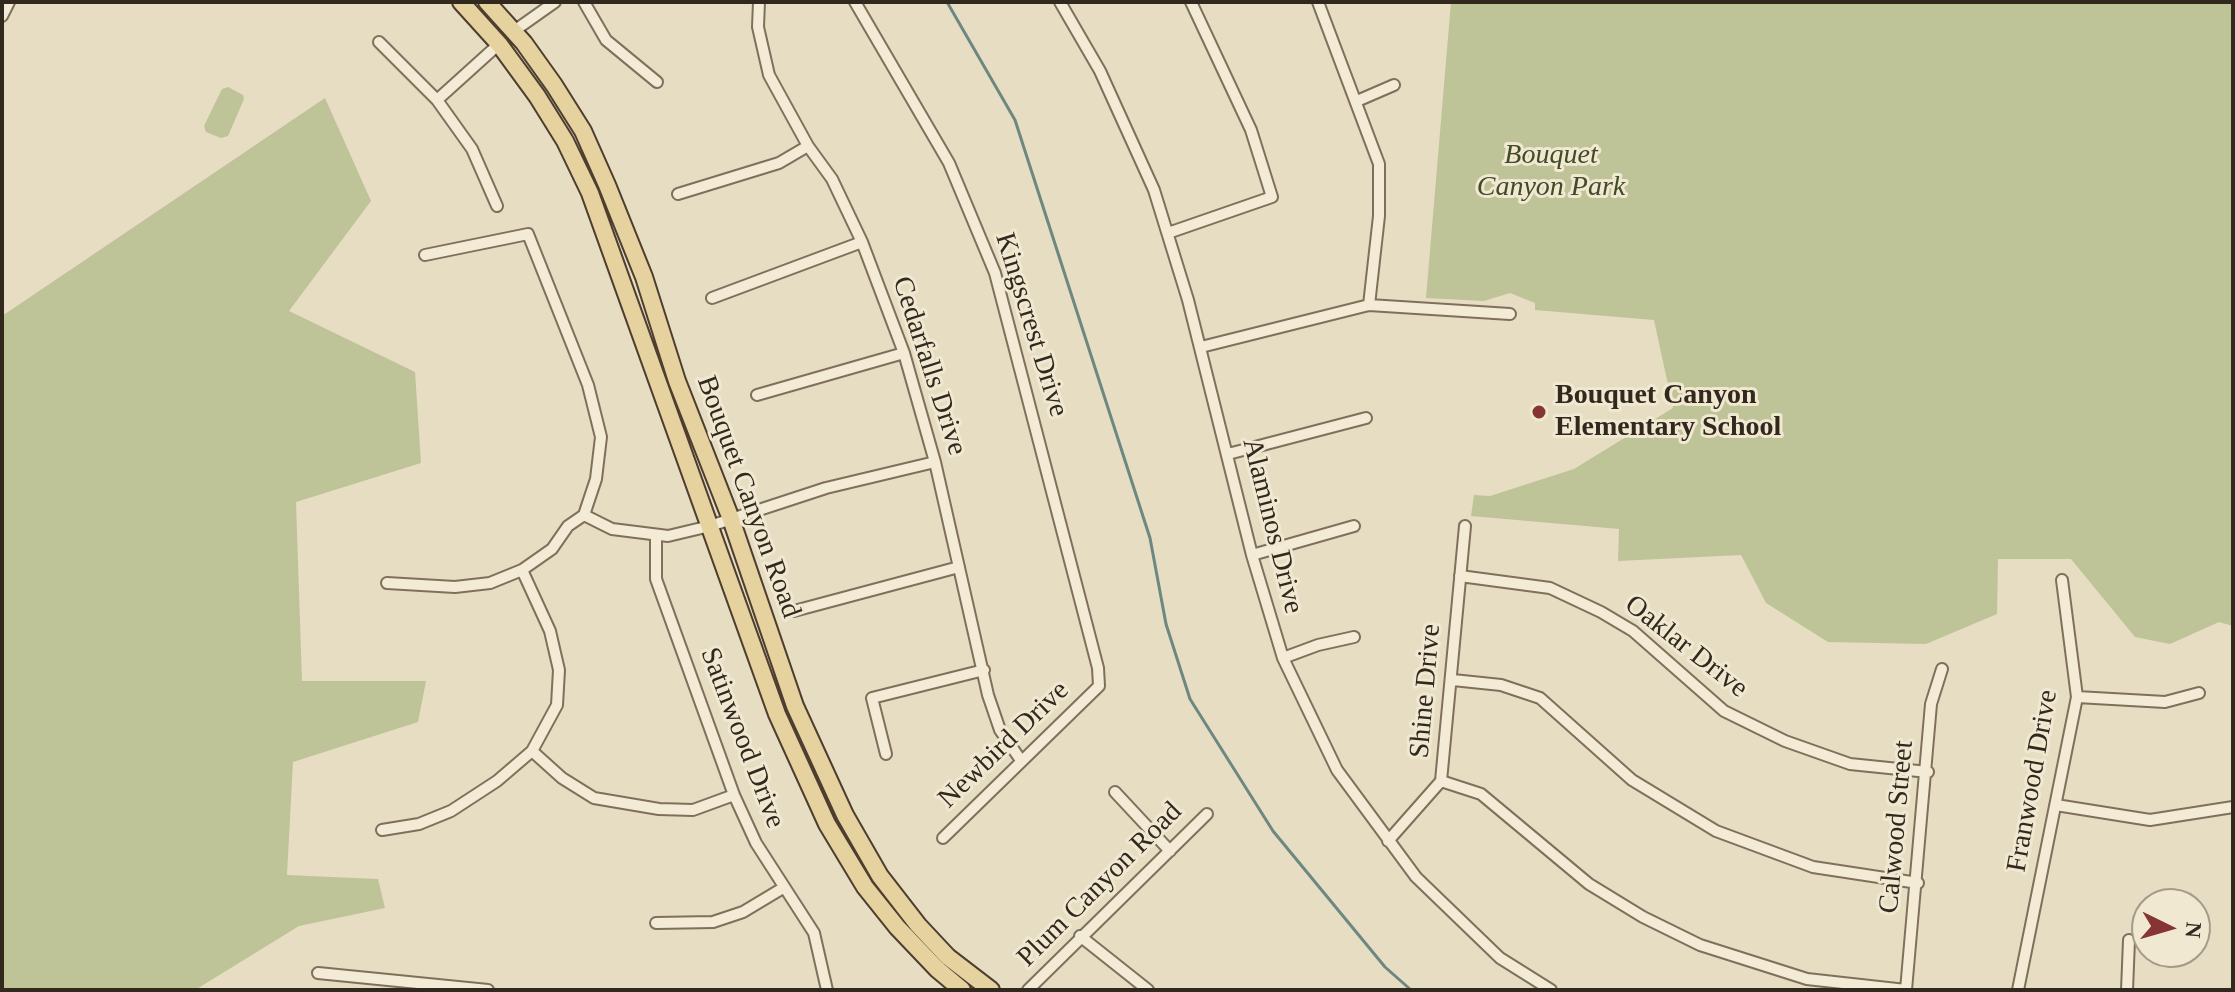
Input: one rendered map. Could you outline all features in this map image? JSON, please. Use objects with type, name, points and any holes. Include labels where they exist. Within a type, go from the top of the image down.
[{"type":"main road","name":"Bouquet Canyon Road","points":[[461,2],[499,44],[565,141],[590,193],[777,714],[827,824],[865,887],[889,917],[937,969],[962,990]]},
{"type":"main road","name":"Bouquet Canyon Road","points":[[487,2],[514,31],[554,85],[589,144],[644,277],[677,381],[731,519],[795,706],[845,815],[880,876],[918,925],[948,957],[991,990]]},
{"type":"main road","points":[[499,44],[514,31]]},
{"type":"street","points":[[2,16],[9,2]]},
{"type":"street","points":[[514,31],[555,2]]},
{"type":"street","points":[[584,2],[606,40],[657,82]]},
{"type":"street","name":"Cedarfalls Drive","points":[[759,2],[758,27],[769,75],[808,146],[832,179],[862,242],[904,353],[935,462],[1000,730],[1020,759]]},
{"type":"street","name":"Kingscrest Drive","points":[[855,2],[949,163],[995,273],[1057,503],[1098,668],[1099,686]]},
{"type":"street","name":"Alaminos Drive","points":[[1060,2],[1127,125],[1168,233],[1201,347],[1252,555],[1283,658],[1337,770],[1416,877],[1500,958],[1551,990]]},
{"type":"street","points":[[1168,233],[1272,197],[1251,130],[1191,2]]},
{"type":"street","points":[[1318,2],[1379,164],[1379,216],[1369,305]]},
{"type":"street","points":[[379,42],[437,100],[472,149],[497,206]]},
{"type":"street","points":[[437,100],[499,44]]},
{"type":"street","points":[[1357,101],[1394,85]]},
{"type":"street","points":[[678,194],[779,163],[808,146]]},
{"type":"street","points":[[387,583],[455,587],[490,583],[522,570],[552,549],[568,526],[584,515],[596,479],[601,437],[588,385],[528,234],[425,255]]},
{"type":"street","points":[[712,298],[862,242]]},
{"type":"street","points":[[1201,347],[1369,305],[1510,314]]},
{"type":"street","points":[[757,395],[904,353]]},
{"type":"street","points":[[1228,454],[1366,418]]},
{"type":"street","points":[[584,515],[612,529],[656,537],[710,526],[826,488],[935,462]]},
{"type":"street","points":[[1252,555],[1354,526]]},
{"type":"street","name":"Shine Drive","points":[[1388,841],[1441,781],[1453,680],[1465,526]]},
{"type":"street","name":"Satinwood Drive","points":[[656,537],[656,579],[734,795],[783,888],[814,933],[827,990]]},
{"type":"street","points":[[794,611],[959,567]]},
{"type":"street","points":[[382,830],[419,824],[451,811],[497,781],[532,751],[557,705],[559,670],[550,631],[522,570]]},
{"type":"street","name":"Oaklar Drive","points":[[1460,576],[1550,588],[1601,612],[1633,631],[1724,711],[1785,741],[1850,764],[1928,772]]},
{"type":"street","name":"Franwood Drive","points":[[2018,990],[2077,697],[2062,580]]},
{"type":"street","points":[[1283,658],[1318,645],[1354,637]]},
{"type":"street","name":"Calwood Street","points":[[1906,990],[1928,772],[1931,704],[1942,669]]},
{"type":"street","points":[[886,754],[872,698],[984,670]]},
{"type":"street","points":[[1453,680],[1501,685],[1540,698],[1632,780],[1716,831],[1813,867],[1918,883]]},
{"type":"street","name":"Newbird Drive","points":[[943,838],[1020,759],[1099,686]]},
{"type":"street","points":[[2077,697],[2165,702],[2199,693]]},
{"type":"street","points":[[532,751],[562,778],[594,798],[659,809],[693,810],[734,795]]},
{"type":"street","points":[[1441,781],[1481,794],[1589,884],[1643,917],[1700,945],[1807,979],[1906,990]]},
{"type":"street","points":[[1115,792],[1170,851]]},
{"type":"street","points":[[2056,805],[2150,820],[2233,807]]},
{"type":"street","name":"Plum Canyon Road","points":[[1028,990],[1207,814]]},
{"type":"street","points":[[656,923],[713,922],[743,912],[783,888]]},
{"type":"street","points":[[1080,936],[1148,990]]},
{"type":"street","points":[[2127,990],[2129,940]]},
{"type":"street","points":[[318,973],[488,990]]},
{"type":"green space","name":"Bouquet Canyon Park","points":[[1451,2],[2233,2],[2233,626],[2219,622],[2170,644],[2135,637],[2071,559],[1998,559],[1997,614],[1926,644],[1828,642],[1766,603],[1741,555],[1618,561],[1619,529],[1471,516],[1474,495],[1490,496],[1574,469],[1673,408],[1654,320],[1535,310],[1535,303],[1510,293],[1484,301],[1426,298]]},
{"type":"green space","points":[[228,87],[243,95],[244,99],[228,136],[221,138],[206,132],[204,126],[222,89]]},
{"type":"green space","points":[[325,98],[371,201],[289,311],[415,372],[421,463],[296,502],[302,681],[426,681],[418,722],[293,762],[287,875],[378,879],[385,908],[299,926],[195,990],[2,990],[2,316]]},
{"type":"waterway","points":[[947,2],[1015,120],[1150,538],[1166,624],[1190,699],[1273,831],[1385,967],[1411,990]]},
{"type":"place","name":"Bouquet Canyon Elementary School","points":[[1539,412]]}]
